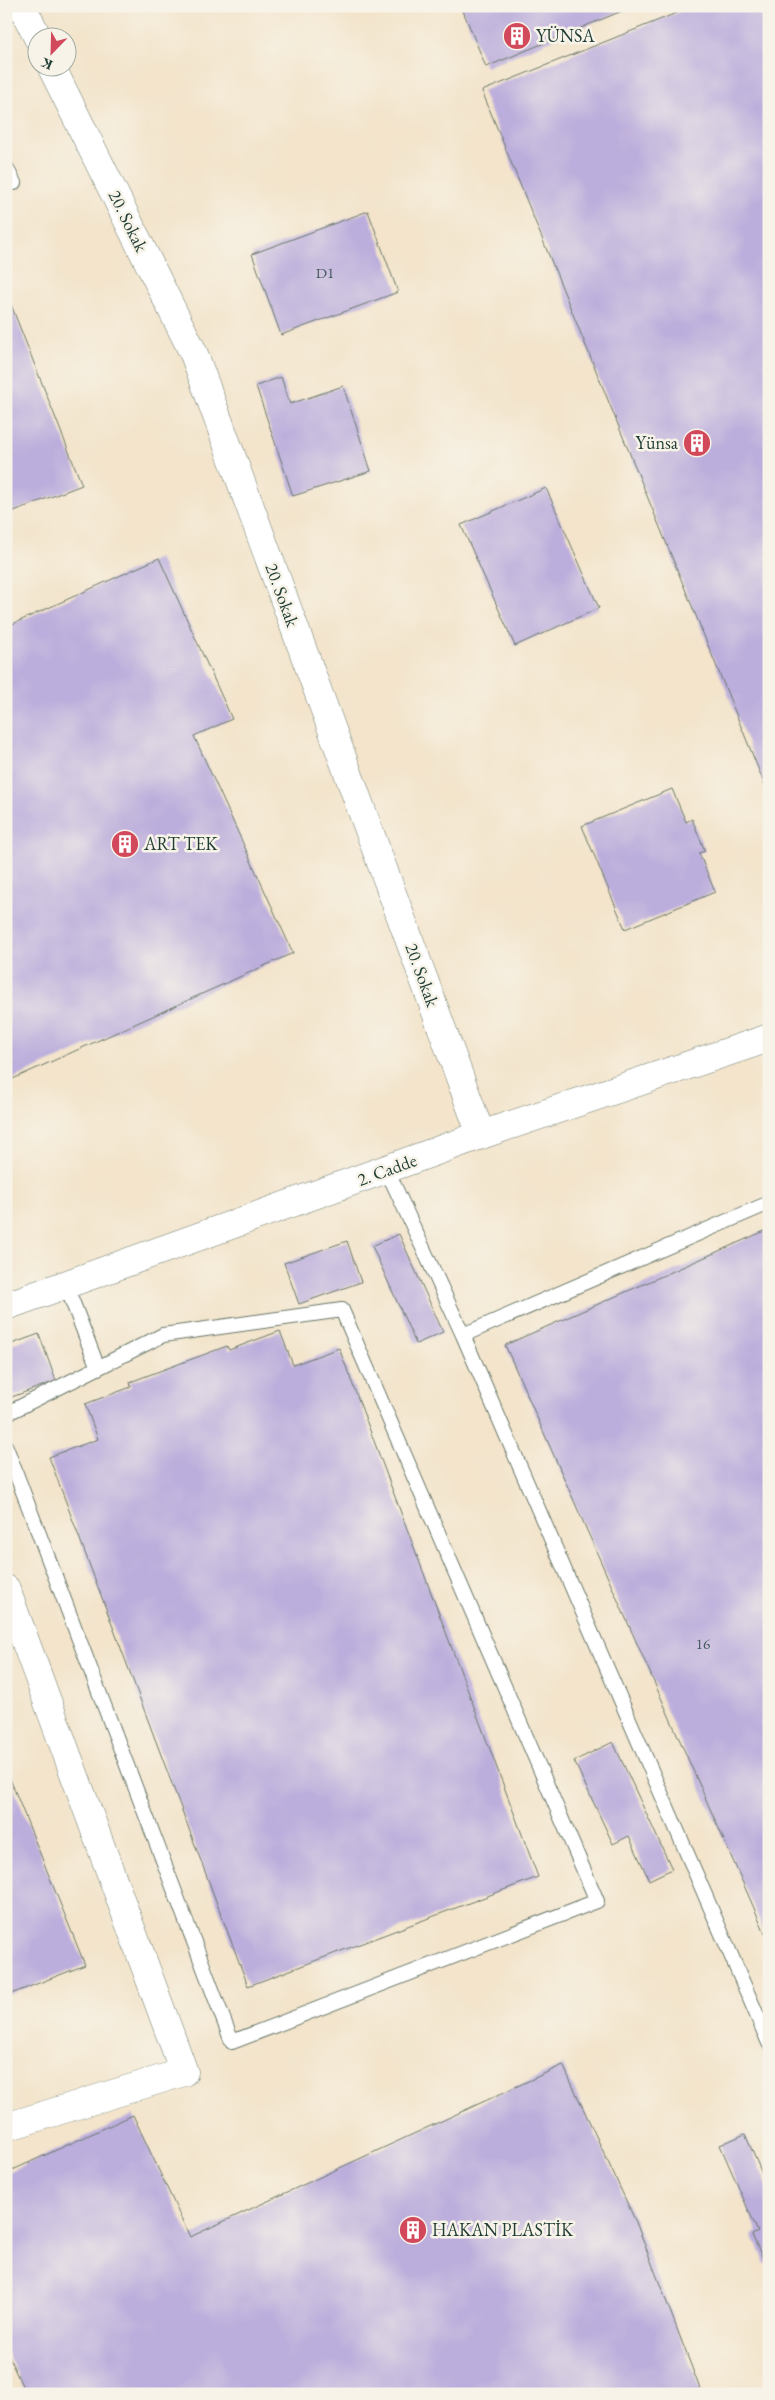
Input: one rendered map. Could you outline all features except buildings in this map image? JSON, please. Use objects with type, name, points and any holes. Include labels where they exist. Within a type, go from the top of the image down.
[{"type":"street","points":[[22,6],[33,28]]},
{"type":"street","name":"20. Sokak","points":[[57,78],[194,354],[481,1135]]},
{"type":"street","name":"2. Cadde","points":[[6,1306],[481,1135],[769,1038]]},
{"type":"street","points":[[6,1589],[184,2072],[6,2127]]},
{"type":"lane","points":[[6,167],[14,183]]},
{"type":"lane","points":[[387,1170],[463,1335],[769,2044]]},
{"type":"lane","points":[[463,1335],[769,1203]]},
{"type":"lane","points":[[66,1285],[98,1368]]},
{"type":"lane","points":[[6,1414],[163,1335],[342,1310],[597,1901],[232,2042],[6,1447]]},
{"type":"place","name":"YÜNSA","points":[[517,36]]},
{"type":"place","name":"Yünsa","points":[[697,443]]},
{"type":"place","name":"ART TEK","points":[[125,844]]},
{"type":"place","name":"HAKAN PLASTİK","points":[[413,2230]]}]
